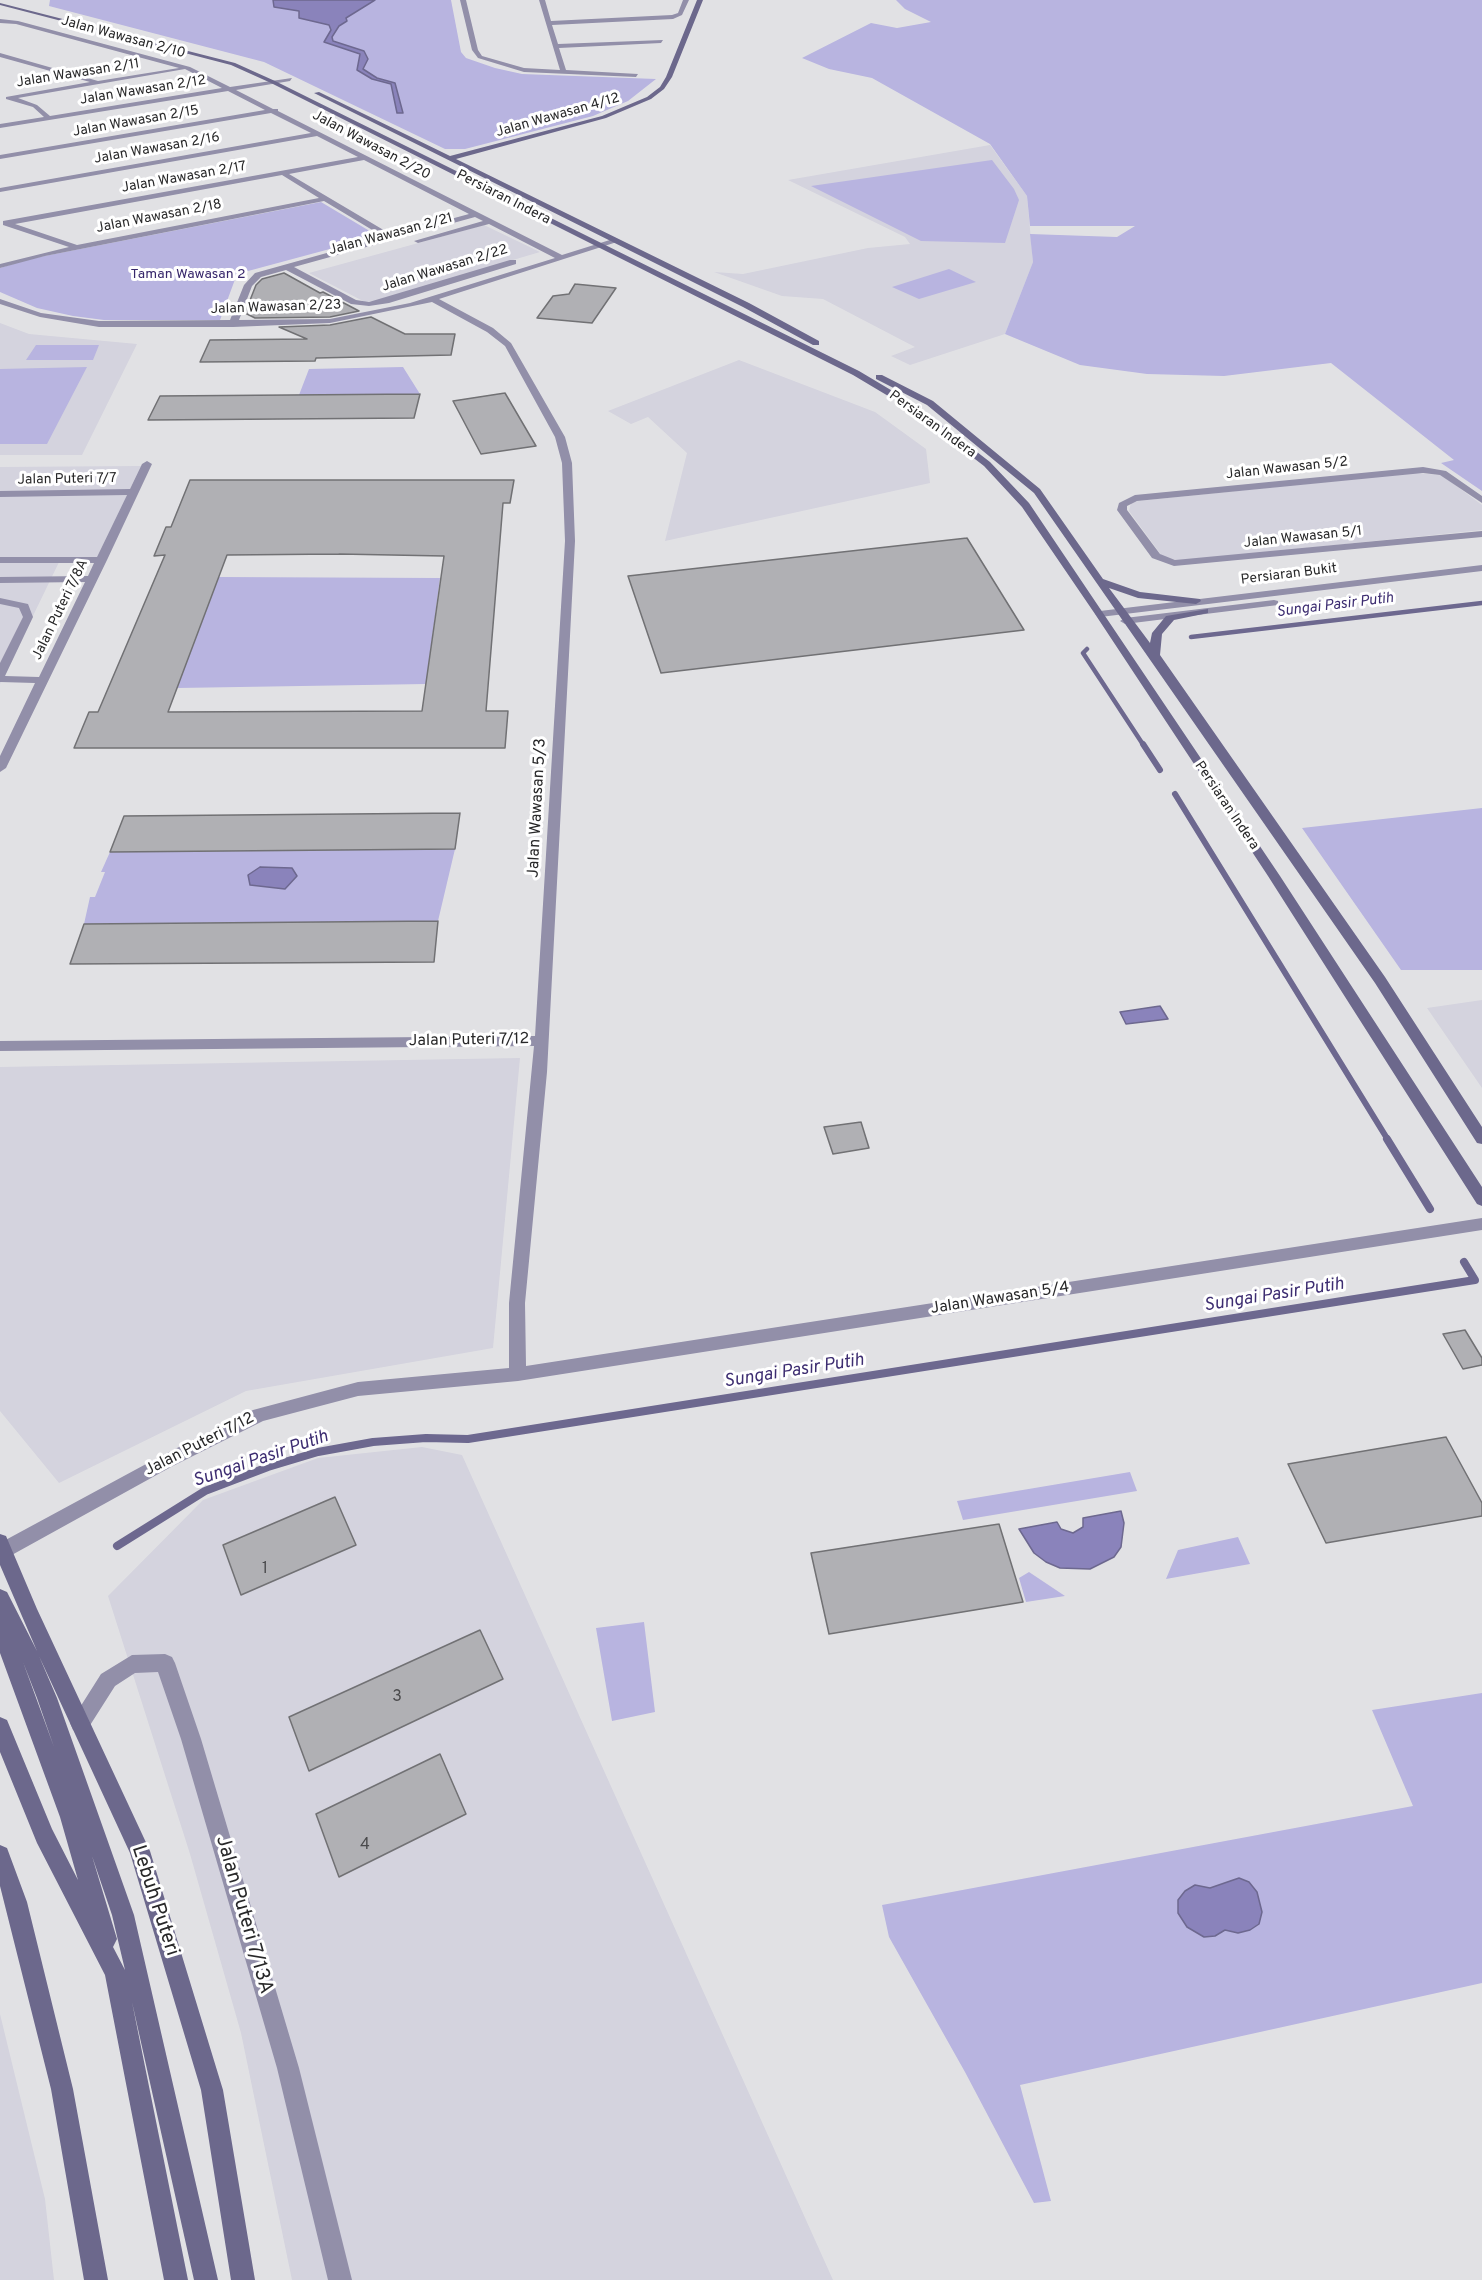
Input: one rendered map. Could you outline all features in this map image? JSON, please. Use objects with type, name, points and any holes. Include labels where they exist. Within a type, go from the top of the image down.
[{"type":"main road","name":"Jalan Wawasan 4/12","points":[[433,163],[604,117],[649,98],[662,88],[669,76],[700,0]]},
{"type":"main road","points":[[0,7],[28,1]]},
{"type":"main road","points":[[14,3],[41,7],[250,62]]},
{"type":"main road","name":"Persiaran Indera","points":[[14,3],[31,12],[233,64],[273,82],[856,373],[913,407],[987,464],[1026,505],[1103,619],[1274,876],[1482,1200]]},
{"type":"main road","points":[[0,7],[31,12]]},
{"type":"main road","points":[[280,74],[300,84]]},
{"type":"main road","name":"Persiaran Indera","points":[[310,89],[746,305],[930,403],[1037,491],[1380,980],[1482,1139]]},
{"type":"main road","points":[[436,151],[473,152]]},
{"type":"main road","points":[[462,164],[473,152]]},
{"type":"main road","points":[[1101,582],[1138,595],[1196,601]]},
{"type":"main road","points":[[1154,655],[1157,633],[1170,618],[1204,611]]},
{"type":"main road","name":"Lebuh Puteri","points":[[2,1546],[28,1611],[140,1851],[212,2090],[243,2280]]},
{"type":"main road","points":[[0,1598],[31,1659],[47,1698],[123,1915],[206,2280]]},
{"type":"main road","points":[[0,1627],[70,1817],[115,1973],[176,2280]]},
{"type":"main road","points":[[0,1727],[44,1836],[115,1973]]},
{"type":"main road","points":[[0,1855],[16,1902],[62,2089],[96,2280]]},
{"type":"street","points":[[463,0],[475,50],[480,57],[524,70],[636,75]]},
{"type":"street","points":[[544,0],[564,73]]},
{"type":"street","points":[[549,23],[664,18],[680,14],[686,0]]},
{"type":"street","name":"Jalan Wawasan 2/10","points":[[2,21],[16,22],[189,68],[233,89]]},
{"type":"street","points":[[556,46],[661,41]]},
{"type":"street","points":[[0,55],[99,83]]},
{"type":"street","name":"Jalan Wawasan 2/11","points":[[4,96],[189,68]]},
{"type":"street","name":"Jalan Wawasan 2/12","points":[[0,126],[290,79]]},
{"type":"street","name":"Jalan Wawasan 2/20","points":[[233,89],[473,215],[561,258]]},
{"type":"street","points":[[4,96],[36,106],[49,118]]},
{"type":"street","name":"Jalan Wawasan 2/15","points":[[0,157],[276,110]]},
{"type":"street","name":"Jalan Wawasan 2/16","points":[[0,190],[318,134]]},
{"type":"street","name":"Jalan Wawasan 2/17","points":[[3,222],[366,158]]},
{"type":"street","points":[[282,172],[391,238]]},
{"type":"street","name":"Jalan Wawasan 2/18","points":[[0,266],[27,257],[324,199]]},
{"type":"street","points":[[233,324],[253,278],[473,215]]},
{"type":"street","points":[[3,222],[77,247]]},
{"type":"street","name":"Jalan Wawasan 2/21","points":[[410,243],[489,222]]},
{"type":"street","name":"Jalan Wawasan 2/23","points":[[0,302],[40,315],[99,324],[330,321],[389,312],[616,241]]},
{"type":"street","points":[[536,255],[548,252]]},
{"type":"street","name":"Jalan Wawasan 2/22","points":[[287,267],[354,302],[378,303],[525,259]]},
{"type":"street","name":"Jalan Wawasan 2/21","points":[[299,274],[332,264]]},
{"type":"street","name":"Jalan Wawasan 5/3","points":[[433,299],[490,330],[508,345],[560,437],[567,463],[570,541],[542,1041],[517,1303],[518,1374]]},
{"type":"street","name":"Jalan Puteri 7/8A","points":[[0,768],[147,464]]},
{"type":"street","name":"Jalan Wawasan 5/2","points":[[1138,534],[1122,510],[1122,505],[1127,500],[1398,471],[1423,470],[1443,473],[1482,500]]},
{"type":"street","name":"Jalan Puteri 7/7","points":[[0,494],[134,492]]},
{"type":"street","name":"Jalan Wawasan 5/1","points":[[1138,534],[1161,559],[1183,564],[1482,534]]},
{"type":"street","points":[[0,560],[102,560]]},
{"type":"street","name":"Persiaran Bukit","points":[[1103,619],[1196,601],[1482,568]]},
{"type":"street","name":"Persiaran Bukit","points":[[1123,616],[1204,611],[1482,578]]},
{"type":"street","points":[[0,580],[92,579]]},
{"type":"street","points":[[0,602],[24,606],[28,617],[0,677],[43,680]]},
{"type":"street","name":"Jalan Puteri 7/12","points":[[0,1046],[542,1041]]},
{"type":"street","name":"Jalan Wawasan 5/4","points":[[518,1374],[1482,1224]]},
{"type":"street","name":"Jalan Puteri 7/12","points":[[2,1546],[259,1415],[358,1389],[518,1374]]},
{"type":"street","name":"Jalan Puteri 7/13A","points":[[80,1723],[108,1680],[132,1664],[165,1663],[191,1739],[288,2068],[340,2280]]},
{"type":"shaded area","points":[[273,0],[375,0],[346,18],[347,21],[339,26],[332,37],[333,41],[364,51],[368,59],[363,69],[377,78],[395,83],[403,113],[397,113],[391,84],[372,79],[357,70],[360,54],[324,42],[331,30],[329,25],[299,18],[299,11],[274,7]]},
{"type":"shaded area","points":[[990,145],[1027,196],[1033,262],[1005,334],[910,365],[891,356],[915,347],[823,299],[782,296],[714,272],[743,274],[868,248],[910,244],[905,237],[788,180]]},
{"type":"shaded area","points":[[484,225],[540,252],[365,302],[309,273]]},
{"type":"shaded area","points":[[0,323],[29,334],[137,344],[82,455],[0,455]]},
{"type":"shaded area","points":[[739,360],[875,412],[926,449],[930,483],[665,541],[687,453],[648,417],[631,424],[608,411]]},
{"type":"shaded area","points":[[141,466],[97,557],[61,558],[0,684],[0,467]]},
{"type":"shaded area","points":[[1415,473],[1442,475],[1482,505],[1482,530],[1179,561],[1162,556],[1129,511],[1131,503],[1138,501]]},
{"type":"shaded area","points":[[260,867],[292,868],[297,876],[285,889],[250,885],[248,875]]},
{"type":"shaded area","points":[[1482,1000],[1482,1088],[1427,1008]]},
{"type":"shaded area","points":[[1160,1006],[1168,1019],[1126,1024],[1120,1012]]},
{"type":"shaded area","points":[[520,1058],[493,1348],[246,1391],[59,1483],[0,1411],[0,1067]]},
{"type":"shaded area","points":[[422,1447],[462,1455],[833,2280],[292,2280],[241,2033],[190,1854],[108,1596],[203,1500],[318,1458]]},
{"type":"shaded area","points":[[1121,1511],[1124,1523],[1121,1547],[1114,1557],[1090,1569],[1060,1568],[1046,1562],[1034,1553],[1019,1529],[1057,1522],[1061,1529],[1073,1533],[1083,1527],[1083,1518]]},
{"type":"shaded area","points":[[1239,1878],[1249,1882],[1257,1892],[1262,1912],[1259,1924],[1250,1930],[1238,1933],[1225,1930],[1215,1936],[1204,1937],[1187,1927],[1178,1913],[1178,1900],[1185,1891],[1195,1885],[1210,1888]]},
{"type":"shaded area","points":[[0,2014],[45,2199],[54,2280],[0,2280]]},
{"type":"green space","points":[[50,0],[451,0],[461,52],[466,58],[522,74],[656,79],[628,101],[593,116],[465,149],[445,149],[264,62],[49,6]]},
{"type":"green space","points":[[896,0],[1482,0],[1482,491],[1441,463],[1454,460],[1331,363],[1224,376],[1147,374],[1080,365],[1005,334],[1033,262],[1030,234],[1117,237],[1135,226],[1030,226],[1027,196],[990,144],[872,78],[829,69],[802,58],[871,23],[897,28],[931,22],[905,9]]},
{"type":"green space","points":[[992,160],[1014,189],[1019,200],[1005,243],[921,241],[811,186]]},
{"type":"green space","name":"Taman Wawasan 2","points":[[321,202],[378,236],[237,274],[220,320],[104,320],[37,308],[0,292],[0,268],[29,259]]},
{"type":"green space","points":[[949,269],[976,282],[919,299],[892,287]]},
{"type":"green space","points":[[36,345],[99,345],[93,360],[26,360]]},
{"type":"green space","points":[[87,367],[47,444],[0,444],[0,369]]},
{"type":"green space","points":[[403,367],[420,394],[299,395],[309,369]]},
{"type":"green space","points":[[218,577],[440,578],[426,684],[177,688]]},
{"type":"green space","points":[[1482,808],[1482,970],[1401,970],[1302,828]]},
{"type":"green space","points":[[455,849],[438,921],[84,924],[90,897],[95,897],[105,872],[101,872],[110,852]]},
{"type":"green space","points":[[1130,1472],[1137,1491],[963,1520],[957,1501]]},
{"type":"green space","points":[[1238,1537],[1250,1564],[1166,1579],[1178,1550]]},
{"type":"green space","points":[[1029,1572],[1065,1596],[1026,1602],[1019,1578]]},
{"type":"green space","points":[[644,1622],[655,1712],[612,1721],[596,1628]]},
{"type":"green space","points":[[1482,1693],[1482,1983],[1020,2085],[1051,2201],[1034,2203],[965,2072],[889,1937],[882,1905],[1413,1806],[1372,1710]]},
{"type":"building","points":[[284,273],[359,311],[330,317],[255,318],[245,313],[256,285],[262,279]]},
{"type":"building","points":[[575,284],[616,288],[592,323],[537,318],[553,296],[569,294]]},
{"type":"building","points":[[371,317],[405,334],[455,334],[451,355],[316,358],[315,361],[200,362],[210,340],[307,339],[279,327],[330,325]]},
{"type":"building","points":[[505,393],[536,446],[481,454],[453,401]]},
{"type":"building","points":[[420,394],[414,418],[148,420],[160,396]]},
{"type":"building","points":[[190,480],[514,480],[510,503],[503,503],[486,711],[508,711],[505,748],[74,748],[89,712],[98,712],[165,555],[154,556],[166,527],[171,527]],"holes":[[[227,555],[444,556],[422,711],[168,712]]]},
{"type":"building","points":[[967,538],[1024,630],[661,673],[628,576]]},
{"type":"building","points":[[460,813],[455,849],[110,852],[124,816]]},
{"type":"building","points":[[438,921],[434,962],[70,964],[84,924]]},
{"type":"building","points":[[861,1122],[869,1148],[833,1154],[824,1127]]},
{"type":"building","points":[[1465,1330],[1482,1358],[1482,1365],[1463,1369],[1443,1334]]},
{"type":"building","points":[[1446,1437],[1482,1503],[1482,1516],[1326,1543],[1288,1464]]},
{"type":"building","points":[[335,1497],[356,1545],[241,1595],[223,1545]]},
{"type":"building","points":[[999,1524],[1023,1602],[829,1634],[811,1553]]},
{"type":"building","points":[[480,1630],[503,1679],[309,1771],[289,1717]]},
{"type":"building","points":[[440,1754],[466,1814],[339,1877],[316,1814]]},
{"type":"waterway","name":"Sungai Pasir Putih","points":[[1191,637],[1482,603]]},
{"type":"waterway","name":"Sungai Pasir Putih","points":[[1087,649],[1083,653],[1144,746]]},
{"type":"waterway","name":"Sungai Pasir Putih","points":[[1143,744],[1160,770]]},
{"type":"waterway","name":"Sungai Pasir Putih","points":[[1175,794],[1388,1140]]},
{"type":"waterway","name":"Sungai Pasir Putih","points":[[1387,1139],[1430,1209]]},
{"type":"waterway","name":"Sungai Pasir Putih","points":[[117,1546],[205,1491],[268,1467],[318,1452],[373,1442],[426,1438],[468,1439],[1475,1280],[1464,1262]]}]
